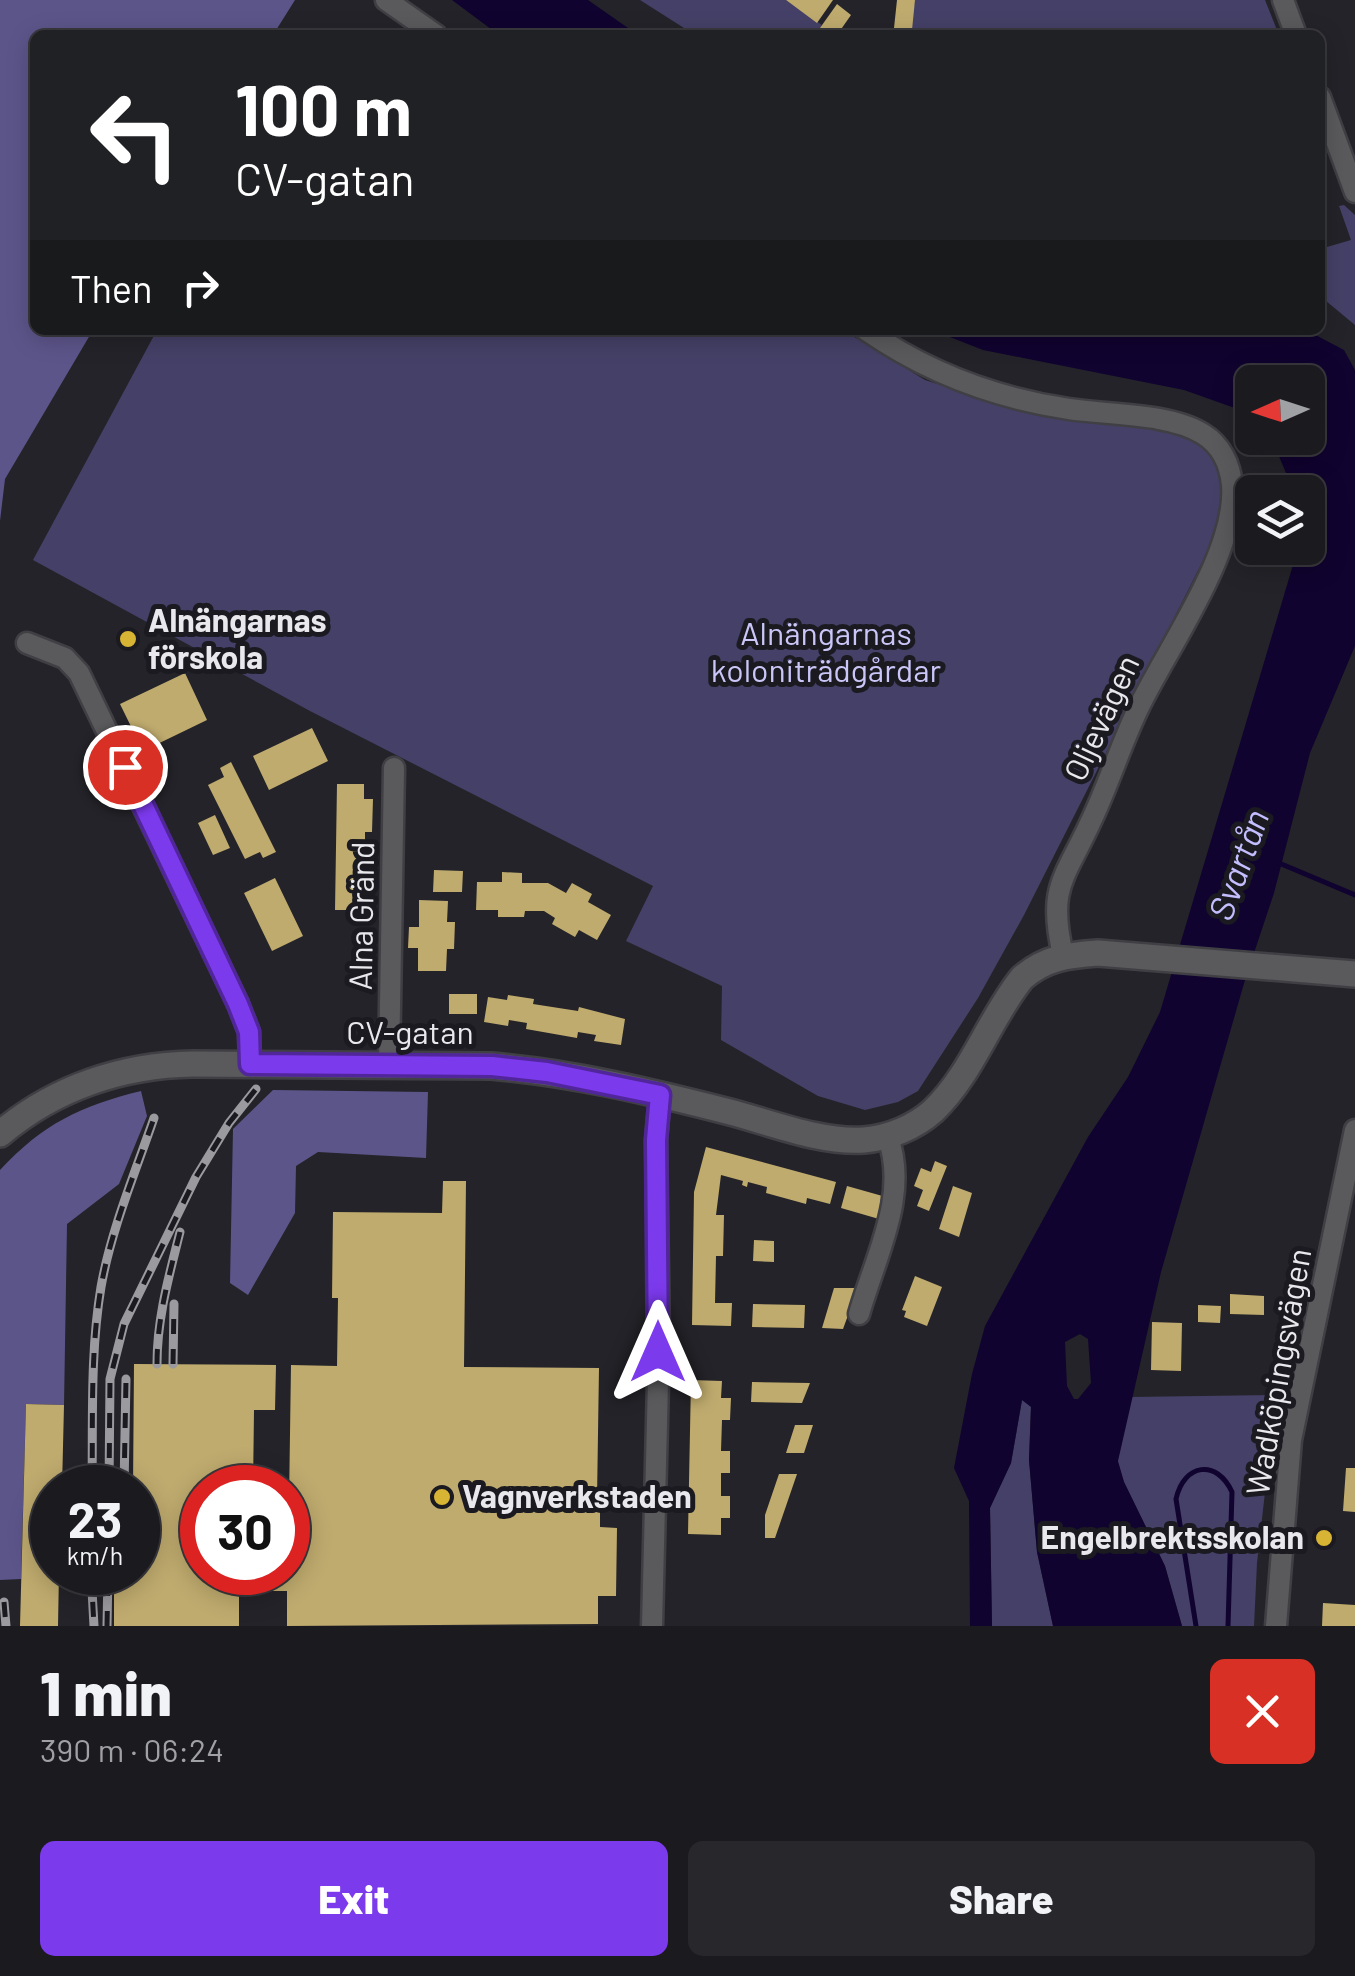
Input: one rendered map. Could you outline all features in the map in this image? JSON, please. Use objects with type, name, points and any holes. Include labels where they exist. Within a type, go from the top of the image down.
[{"type":"street","points":[[386,0],[429,30]]},
{"type":"street","points":[[1283,0],[1294,30]]},
{"type":"street","points":[[1325,111],[1355,192]]},
{"type":"street","name":"Oljevägen","points":[[874,335],[936,372],[1006,397],[1190,428],[1218,446],[1228,463],[1232,500],[1229,523],[1218,551],[1138,709],[1059,886],[1055,917],[1063,955]]},
{"type":"street","points":[[27,644],[65,658],[79,673],[238,1004],[249,1032],[250,1064]]},
{"type":"street","name":"Alna Gränd","points":[[389,1065],[394,768]]},
{"type":"street","points":[[859,1314],[896,1189],[896,1165],[887,1135],[916,1124],[949,1093],[1022,978],[1035,966],[1063,955],[1098,952],[1355,974]]},
{"type":"street","name":"CV-gatan","points":[[0,1134],[41,1105],[108,1075],[170,1064],[250,1064],[530,1069],[660,1095],[834,1138],[862,1140],[887,1135]]},
{"type":"street","points":[[652,1626],[658,1340],[656,1140],[660,1095]]},
{"type":"street","name":"Wadköpingsvägen","points":[[1276,1626],[1291,1440],[1352,1160],[1355,1130]]},
{"type":"green space","points":[[640,0],[786,0],[822,25],[818,30],[687,30]]},
{"type":"green space","points":[[915,0],[1265,0],[1277,30],[910,30]]},
{"type":"green space","points":[[1344,205],[1355,215],[1355,325],[1325,300],[1325,248],[1351,240],[1339,206]]},
{"type":"green space","name":"Alnängarnas koloniträdgårdar","points":[[154,335],[851,335],[925,380],[1017,409],[1176,431],[1194,440],[1215,459],[1222,483],[1218,531],[978,998],[918,1091],[898,1102],[865,1110],[818,1096],[721,1040],[722,986],[626,941],[653,886],[310,711],[33,560]]},
{"type":"green space","points":[[1276,1395],[1254,1626],[1182,1626],[1165,1566],[1117,1461],[1130,1397]]},
{"type":"green space","points":[[1022,1400],[1031,1406],[1029,1460],[1037,1552],[1053,1626],[992,1626],[990,1508],[1011,1463]]},
{"type":"shaded area","points":[[0,0],[295,0],[276,30],[30,30],[30,335],[90,335],[5,479],[0,521]]},
{"type":"shaded area","points":[[273,1090],[428,1092],[426,1158],[318,1152],[296,1166],[295,1213],[248,1295],[230,1283],[233,1129]]},
{"type":"shaded area","points":[[141,1091],[147,1116],[119,1184],[67,1224],[64,1405],[26,1404],[21,1579],[0,1580],[0,1170],[32,1140],[64,1119],[99,1103]]},
{"type":"water","points":[[452,0],[588,0],[631,30],[492,30]]},
{"type":"water","name":"Svartån","points":[[945,335],[1316,335],[1344,350],[1355,370],[1355,646],[1310,753],[1274,893],[1161,1272],[1118,1461],[1124,1482],[1165,1566],[1182,1626],[1053,1626],[1037,1552],[1029,1460],[1031,1407],[1022,1400],[1011,1463],[990,1508],[992,1626],[970,1626],[969,1501],[954,1468],[985,1326],[1088,1137],[1128,1077],[1160,1012],[1293,565],[1325,565],[1325,475],[1287,475],[1278,455],[1325,455],[1325,365],[1235,365],[1235,408],[1184,390],[983,350]],"holes":[[[1080,1334],[1088,1339],[1091,1383],[1074,1399],[1067,1386],[1065,1342]]]},
{"type":"building","points":[[786,0],[833,0],[817,23]]},
{"type":"building","points":[[897,0],[915,0],[912,30],[894,28]]},
{"type":"building","points":[[837,4],[851,15],[840,30],[819,30]]},
{"type":"building","points":[[185,673],[207,720],[143,751],[120,704]]},
{"type":"building","points":[[312,728],[328,761],[269,790],[253,756]]},
{"type":"building","points":[[231,762],[276,852],[263,858],[260,852],[245,859],[208,785],[224,777],[220,768]]},
{"type":"building","points":[[337,784],[364,784],[364,799],[373,799],[372,832],[365,832],[365,859],[373,859],[372,895],[364,895],[364,910],[335,910]]},
{"type":"building","points":[[215,815],[230,848],[213,855],[198,823]]},
{"type":"building","points":[[434,870],[463,871],[462,892],[433,892]]},
{"type":"building","points":[[502,872],[522,873],[522,883],[548,883],[566,893],[572,883],[592,894],[588,902],[611,915],[597,940],[579,930],[575,937],[552,924],[555,918],[544,911],[525,911],[524,917],[498,917],[498,910],[476,910],[477,882],[502,882]]},
{"type":"building","points":[[275,878],[303,936],[272,951],[244,893]]},
{"type":"building","points":[[419,900],[448,901],[447,922],[455,922],[454,949],[447,949],[446,971],[418,971],[418,948],[408,948],[409,927],[419,927]]},
{"type":"building","points":[[449,994],[477,994],[477,1014],[449,1014]]},
{"type":"building","points":[[508,995],[534,999],[533,1004],[578,1011],[579,1007],[625,1019],[621,1045],[594,1041],[596,1035],[578,1032],[577,1038],[526,1029],[527,1023],[509,1020],[508,1026],[484,1022],[488,997],[507,1000]]},
{"type":"building","points":[[706,1147],[836,1182],[830,1204],[807,1198],[806,1204],[766,1193],[767,1187],[748,1182],[747,1187],[742,1185],[743,1181],[721,1175],[716,1215],[724,1215],[723,1256],[716,1256],[715,1303],[732,1303],[731,1326],[692,1325],[694,1192]]},
{"type":"building","points":[[935,1161],[947,1166],[929,1211],[917,1206],[923,1190],[914,1186],[921,1168],[931,1172]]},
{"type":"building","name":"Vagnverkstaden","points":[[443,1181],[466,1181],[464,1367],[599,1368],[597,1499],[600,1527],[617,1528],[616,1596],[598,1596],[598,1624],[287,1626],[287,1595],[310,1595],[310,1465],[290,1465],[291,1365],[337,1366],[338,1298],[332,1298],[333,1212],[442,1213]]},
{"type":"building","points":[[847,1186],[886,1197],[879,1219],[841,1208]]},
{"type":"building","points":[[953,1186],[972,1193],[959,1237],[939,1229]]},
{"type":"building","points":[[754,1240],[774,1241],[774,1262],[753,1261]]},
{"type":"building","points":[[915,1276],[942,1287],[927,1326],[904,1317],[906,1311],[902,1310]]},
{"type":"building","points":[[834,1288],[858,1288],[843,1329],[822,1328]]},
{"type":"building","points":[[1230,1294],[1264,1296],[1264,1315],[1230,1314]]},
{"type":"building","points":[[753,1304],[805,1305],[804,1328],[752,1327]]},
{"type":"building","points":[[1198,1305],[1221,1306],[1220,1323],[1198,1322]]},
{"type":"building","points":[[1152,1322],[1182,1323],[1181,1371],[1151,1370]]},
{"type":"building","name":"Vagnverkstaden","points":[[134,1364],[276,1365],[275,1410],[254,1410],[253,1465],[180,1465],[180,1595],[239,1595],[239,1626],[114,1626],[114,1595],[160,1595],[160,1465],[133,1465]]},
{"type":"building","points":[[691,1380],[722,1381],[721,1398],[731,1398],[730,1420],[722,1420],[721,1451],[730,1451],[730,1473],[721,1473],[721,1496],[730,1496],[730,1518],[721,1518],[721,1535],[688,1534]]},
{"type":"building","points":[[752,1382],[810,1383],[802,1403],[751,1402]]},
{"type":"building","points":[[26,1404],[64,1405],[63,1465],[30,1465],[30,1595],[59,1595],[58,1626],[20,1626]]},
{"type":"building","points":[[795,1425],[813,1425],[804,1453],[786,1453]]},
{"type":"building","points":[[1346,1468],[1355,1468],[1355,1512],[1343,1511]]},
{"type":"building","points":[[779,1474],[797,1474],[775,1538],[765,1538],[765,1515]]},
{"type":"building","points":[[1323,1603],[1355,1605],[1355,1626],[1322,1626]]},
{"type":"waterway","name":"Svartån","points":[[1279,863],[1355,895]]},
{"type":"waterway","points":[[1196,1626],[1176,1499],[1186,1478],[1201,1470],[1218,1474],[1232,1492],[1228,1626]]},
{"type":"railway","points":[[109,1465],[110,1379],[124,1324],[196,1177],[229,1123],[256,1089]]},
{"type":"railway","points":[[92,1465],[94,1362],[101,1287],[117,1223],[154,1118]]},
{"type":"railway","points":[[157,1364],[161,1314],[180,1232]]},
{"type":"railway","points":[[173,1364],[174,1304]]},
{"type":"railway","points":[[124,1465],[126,1379]]},
{"type":"railway","points":[[92,1595],[94,1626]]},
{"type":"railway","points":[[107,1626],[108,1595]]},
{"type":"railway","points":[[4,1602],[6,1626]]},
{"type":"place","name":"Alnängarnas förskola","points":[[128,639]]},
{"type":"place","name":"Vagnverkstaden","points":[[442,1497]]},
{"type":"place","name":"Engelbrektsskolan","points":[[1324,1538]]},
{"type":"route","points":[[125,767],[238,1004],[249,1032],[250,1064],[492,1066],[530,1069],[660,1095],[656,1140],[658,1352]]}]
